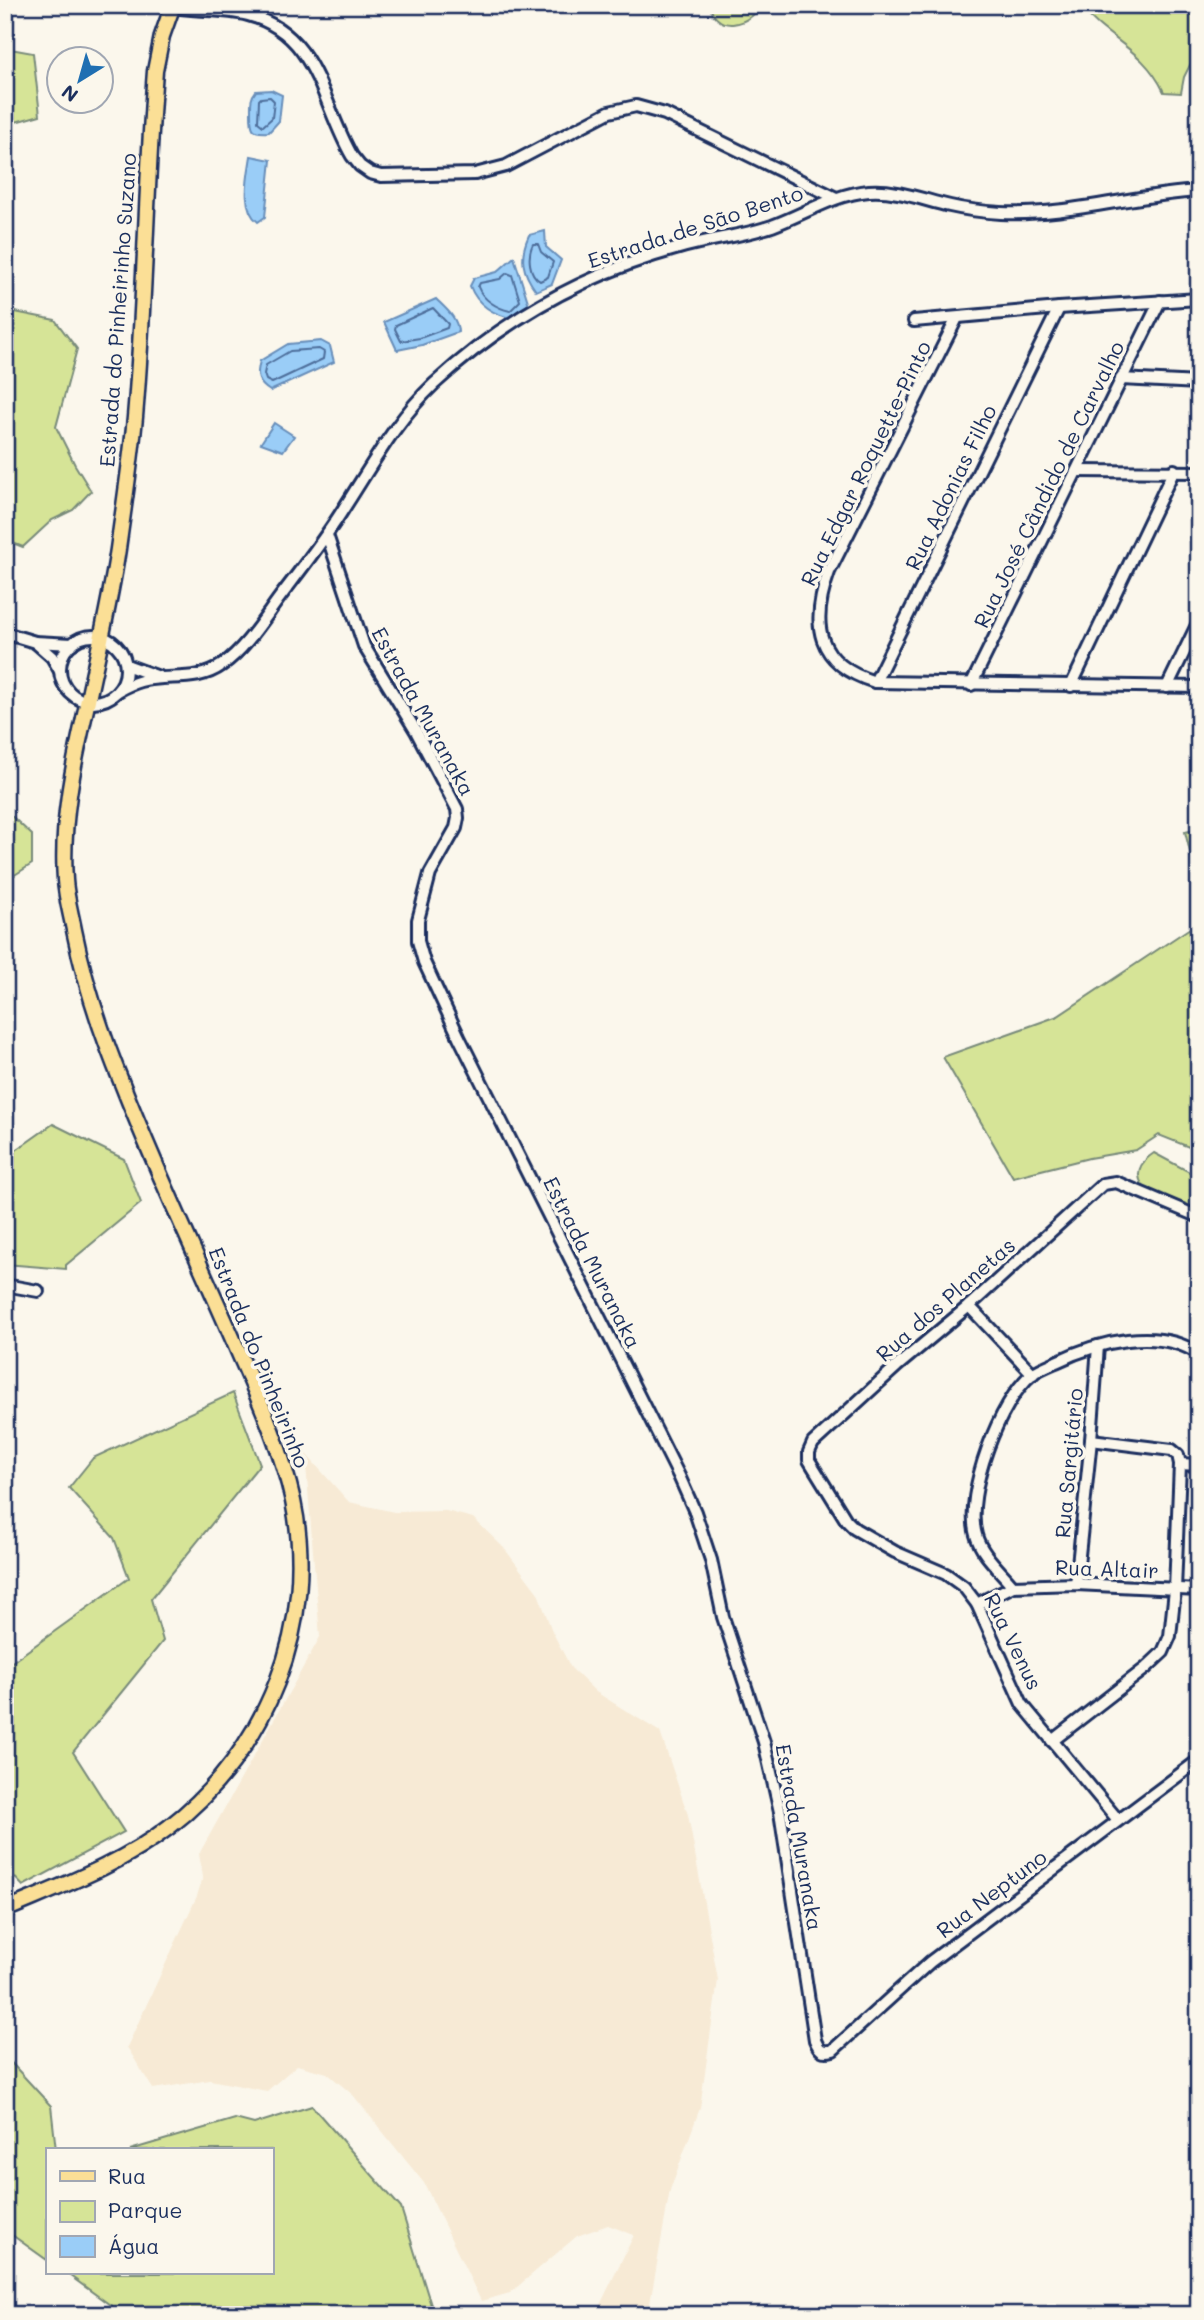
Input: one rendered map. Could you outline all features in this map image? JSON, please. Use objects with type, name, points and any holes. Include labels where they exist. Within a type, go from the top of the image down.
[{"type":"main road","name":"Estrada do Pinheirinho Suzano","points":[[87,701],[117,552],[135,419],[155,71],[170,6]]},
{"type":"main road","name":"Estrada do Pinheirinho","points":[[5,1910],[106,1867],[168,1828],[208,1791],[241,1753],[270,1700],[291,1637],[299,1583],[294,1506],[277,1444],[200,1262],[143,1137],[93,1008],[81,967],[65,888],[63,850],[67,798],[87,701]]},
{"type":"street","points":[[170,6],[248,15],[267,22],[294,41],[304,52],[318,79],[348,150],[360,166],[370,173],[394,177],[490,171],[539,150],[609,113],[636,106],[664,114],[836,198]]},
{"type":"street","name":"Estrada de São Bento","points":[[118,691],[138,681],[201,675],[216,669],[231,657],[265,618],[327,534],[380,449],[414,404],[435,383],[507,326],[565,291],[618,268],[680,247],[772,226],[836,198],[858,193],[898,192],[977,211],[1030,213],[1093,207],[1173,192],[1199,191]]},
{"type":"street","points":[[914,321],[1199,299]]},
{"type":"street","name":"Rua José Cândido de Carvalho","points":[[971,685],[1160,301]]},
{"type":"street","name":"Rua Adonias Filho","points":[[875,682],[1059,308]]},
{"type":"street","name":"Rua Edgar Roquette-Pinto","points":[[875,682],[846,670],[828,651],[818,621],[822,592],[829,572],[957,318]]},
{"type":"street","points":[[1121,379],[1199,383]]},
{"type":"street","points":[[1071,686],[1174,470]]},
{"type":"street","points":[[1077,471],[1199,472]]},
{"type":"street","name":"Estrada Muranaka","points":[[327,534],[364,646],[416,731],[457,809],[456,828],[430,874],[418,920],[418,941],[424,962],[458,1037],[679,1476],[707,1548],[723,1617],[764,1742],[780,1812],[815,2040]]},
{"type":"street","points":[[1167,687],[1199,621]]},
{"type":"street","points":[[5,633],[35,642],[72,644],[91,636],[102,637],[118,647],[126,664],[123,683],[109,698],[99,702],[87,701],[69,691],[52,657],[35,642]]},
{"type":"street","points":[[60,672],[65,652],[72,644]]},
{"type":"street","name":"Estrada de São Bento","points":[[126,664],[162,678]]},
{"type":"street","points":[[875,682],[1199,687]]},
{"type":"street","name":"Rua dos Planetas","points":[[813,1443],[1103,1184],[1116,1182],[1199,1217]]},
{"type":"street","points":[[5,1284],[38,1291]]},
{"type":"street","points":[[969,1306],[1032,1374]]},
{"type":"street","points":[[977,1604],[1013,1586],[979,1545],[975,1532],[976,1497],[985,1457],[997,1422],[1032,1374],[1075,1353],[1129,1339],[1152,1339],[1182,1346],[1199,1354]]},
{"type":"street","name":"Rua Sargitário","points":[[1076,1584],[1098,1346]]},
{"type":"street","points":[[1052,1741],[1146,1668],[1163,1652],[1170,1636],[1175,1590],[1180,1464],[1178,1455],[1172,1450],[1091,1440]]},
{"type":"street","name":"Rua Venus","points":[[813,1443],[809,1460],[846,1520],[855,1529],[895,1552],[946,1574],[964,1587],[977,1604],[1015,1692],[1118,1820]]},
{"type":"street","points":[[1180,1464],[1199,1465]]},
{"type":"street","name":"Rua Altair","points":[[1013,1586],[1076,1584],[1199,1590]]},
{"type":"street","name":"Rua Neptuno","points":[[815,2040],[818,2049],[825,2052],[832,2050],[930,1962],[1199,1760]]},
{"type":"shaded area","points":[[305,1453],[349,1502],[394,1512],[446,1511],[473,1518],[504,1548],[538,1593],[552,1631],[571,1668],[596,1692],[660,1732],[688,1815],[718,1980],[700,2108],[670,2190],[648,2315],[580,2315],[599,2307],[634,2235],[608,2225],[577,2236],[510,2293],[481,2301],[424,2183],[353,2095],[327,2073],[297,2065],[267,2091],[210,2080],[153,2089],[127,2047],[197,1896],[203,1877],[199,1854],[320,1637]]},
{"type":"green space","points":[[709,5],[763,5],[750,18],[734,24],[720,20]]},
{"type":"green space","points":[[1079,5],[1199,5],[1199,59],[1192,61],[1184,77],[1181,93],[1164,92],[1146,65]]},
{"type":"green space","points":[[5,48],[33,53],[40,115],[5,125]]},
{"type":"green space","points":[[5,310],[55,320],[77,349],[56,427],[91,491],[73,510],[52,520],[23,547],[5,540]]},
{"type":"green space","points":[[5,810],[32,835],[32,864],[5,881]]},
{"type":"green space","points":[[1199,829],[1199,887],[1185,832]]},
{"type":"green space","points":[[1199,922],[1199,1151],[1159,1135],[1136,1150],[1089,1158],[1013,1177],[943,1057],[1058,1016]]},
{"type":"green space","points":[[53,1124],[124,1159],[141,1203],[66,1265],[66,1269],[5,1264],[5,1158]]},
{"type":"green space","points":[[1154,1153],[1199,1177],[1199,1213],[1157,1196],[1142,1185],[1140,1170]]},
{"type":"green space","points":[[233,1393],[260,1464],[151,1599],[163,1641],[73,1752],[124,1832],[23,1886],[5,1867],[5,1667],[129,1578],[114,1538],[69,1488],[93,1458]]},
{"type":"green space","points":[[5,2056],[51,2106],[56,2148],[46,2148],[46,2259],[5,2230]]},
{"type":"green space","points":[[312,2106],[401,2208],[434,2315],[124,2315],[67,2274],[273,2274],[273,2148],[137,2148],[235,2119],[254,2124]]},
{"type":"water","points":[[271,90],[282,95],[279,121],[269,132],[255,131],[252,126],[252,99],[256,91]]},
{"type":"water","points":[[251,156],[271,160],[265,217],[258,222],[252,216],[247,200]]},
{"type":"water","points":[[545,231],[546,247],[561,260],[552,284],[536,291],[525,271],[524,250],[529,235]]},
{"type":"water","points":[[514,257],[529,305],[512,318],[487,308],[477,299],[470,286],[474,278],[497,272]]},
{"type":"water","points":[[436,299],[453,318],[458,332],[422,345],[397,350],[384,322]]},
{"type":"water","points":[[321,341],[330,346],[334,362],[270,391],[260,382],[260,361],[288,344]]},
{"type":"water","points":[[274,423],[294,436],[283,451],[261,443]]}]
